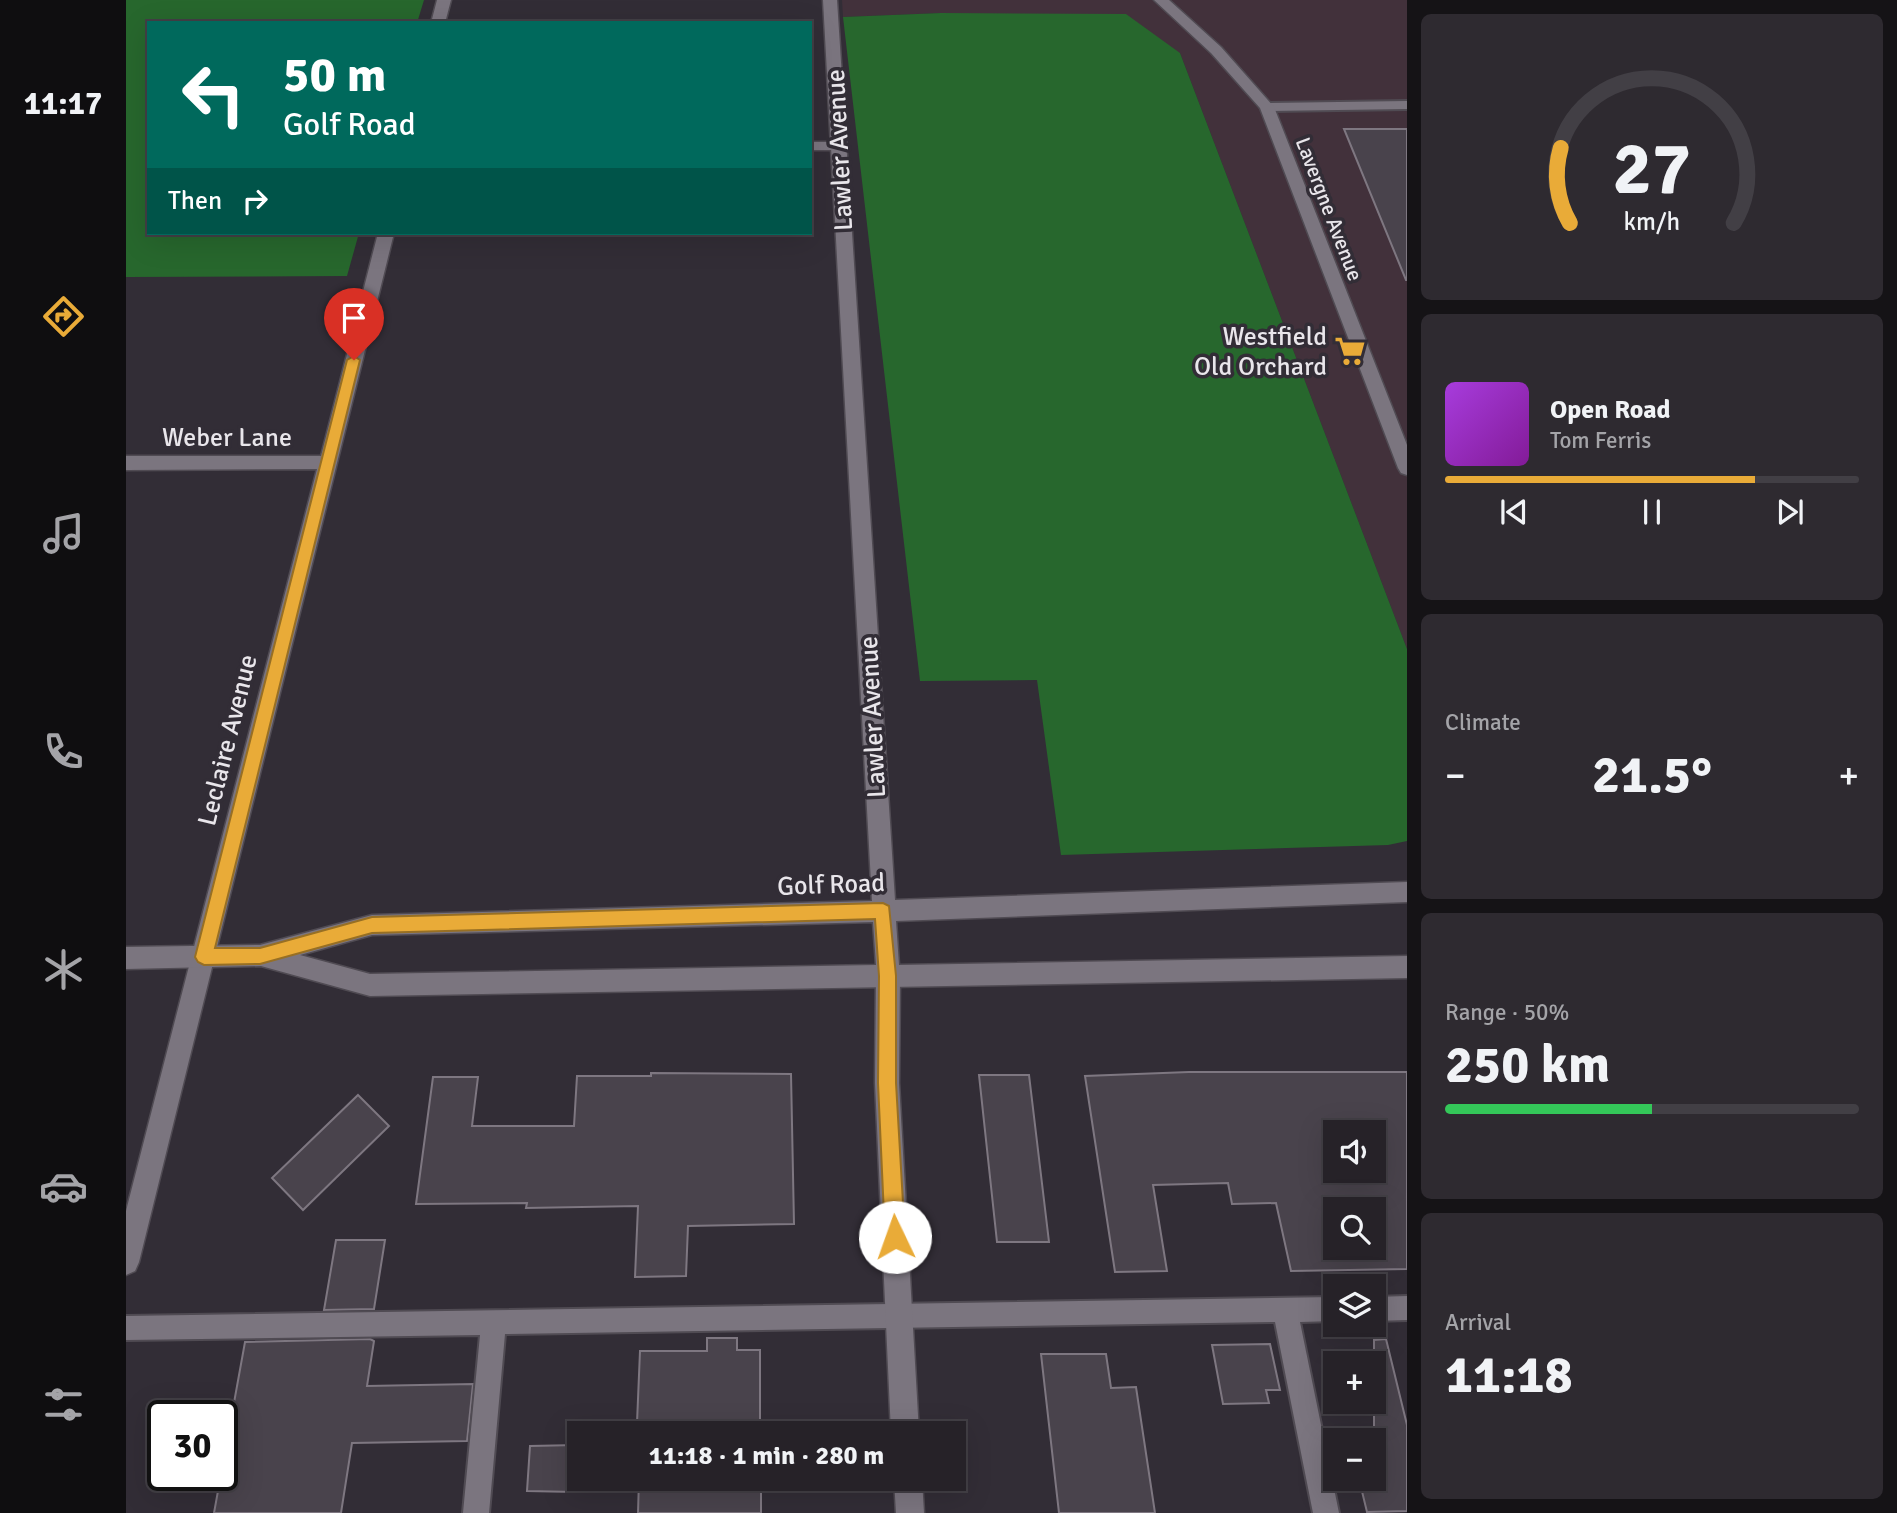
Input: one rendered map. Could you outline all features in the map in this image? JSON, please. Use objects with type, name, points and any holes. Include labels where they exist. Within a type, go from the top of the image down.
[{"type":"street","points":[[439,21],[444,0]]},
{"type":"street","name":"Lawler Avenue","points":[[830,0],[888,976],[887,1083],[904,1421]]},
{"type":"street","name":"Lavergne Avenue","points":[[1161,0],[1216,50],[1267,107],[1407,468]]},
{"type":"street","points":[[812,146],[839,146]]},
{"type":"street","name":"Leclaire Avenue","points":[[126,1262],[385,235]]},
{"type":"street","name":"Weber Lane","points":[[126,463],[328,463]]},
{"type":"street","name":"Golf Road","points":[[126,958],[260,956],[372,925],[883,911],[1407,891]]},
{"type":"street","name":"Golf Road","points":[[260,956],[370,985],[1407,967]]},
{"type":"street","points":[[908,1491],[909,1513]]},
{"type":"lane","points":[[1267,107],[1407,105]]},
{"type":"lane","points":[[1386,1309],[1407,1308]]},
{"type":"lane","points":[[126,1328],[1323,1309]]},
{"type":"lane","points":[[1285,1310],[1326,1513]]},
{"type":"lane","points":[[476,1513],[494,1322]]},
{"type":"shaded area","name":"Westfield Old Orchard","points":[[842,0],[1407,0],[1407,649],[1180,53],[941,13],[843,17]]},
{"type":"green space","points":[[126,0],[424,0],[418,21],[147,21],[147,235],[358,235],[347,276],[126,277]]},
{"type":"green space","points":[[941,13],[1126,14],[1180,53],[1407,649],[1407,841],[1388,845],[1061,855],[1037,680],[920,681],[843,17]]},
{"type":"building","points":[[1344,129],[1407,129],[1407,280],[1406,280]]},
{"type":"building","points":[[1189,1072],[1407,1072],[1407,1269],[1291,1271],[1276,1203],[1232,1204],[1228,1183],[1153,1185],[1167,1271],[1115,1272],[1085,1076]]},
{"type":"building","points":[[651,1073],[791,1074],[794,1224],[688,1226],[686,1276],[635,1277],[638,1206],[526,1208],[527,1203],[416,1204],[433,1077],[478,1077],[472,1126],[574,1126],[577,1076],[651,1076]]},
{"type":"building","points":[[979,1075],[1029,1075],[1049,1242],[997,1242]]},
{"type":"building","points":[[358,1095],[389,1126],[303,1210],[272,1178]]},
{"type":"building","points":[[336,1240],[385,1240],[374,1309],[324,1310]]},
{"type":"building","points":[[707,1338],[737,1338],[737,1350],[760,1350],[760,1421],[637,1421],[640,1351],[707,1351]]},
{"type":"building","points":[[370,1339],[374,1341],[367,1386],[473,1384],[467,1441],[352,1443],[341,1513],[214,1513],[218,1491],[238,1491],[238,1400],[234,1400],[245,1342]]},
{"type":"building","points":[[1386,1339],[1407,1425],[1407,1511],[1367,1512],[1362,1491],[1386,1491],[1386,1428],[1374,1428],[1374,1414],[1386,1414],[1386,1351],[1374,1351],[1374,1340]]},
{"type":"building","points":[[1270,1344],[1280,1390],[1266,1390],[1269,1403],[1223,1404],[1212,1345]]},
{"type":"building","points":[[1041,1354],[1106,1354],[1111,1388],[1136,1387],[1155,1513],[1059,1513]]},
{"type":"building","points":[[567,1445],[567,1491],[575,1492],[527,1491],[530,1446]]},
{"type":"building","points":[[639,1491],[761,1491],[761,1513],[638,1513]]},
{"type":"place","name":"Westfield Old Orchard","points":[[1350,351]]},
{"type":"route","points":[[354,360],[204,957],[260,956],[372,925],[883,911],[888,976],[887,1083],[895,1237]]}]
